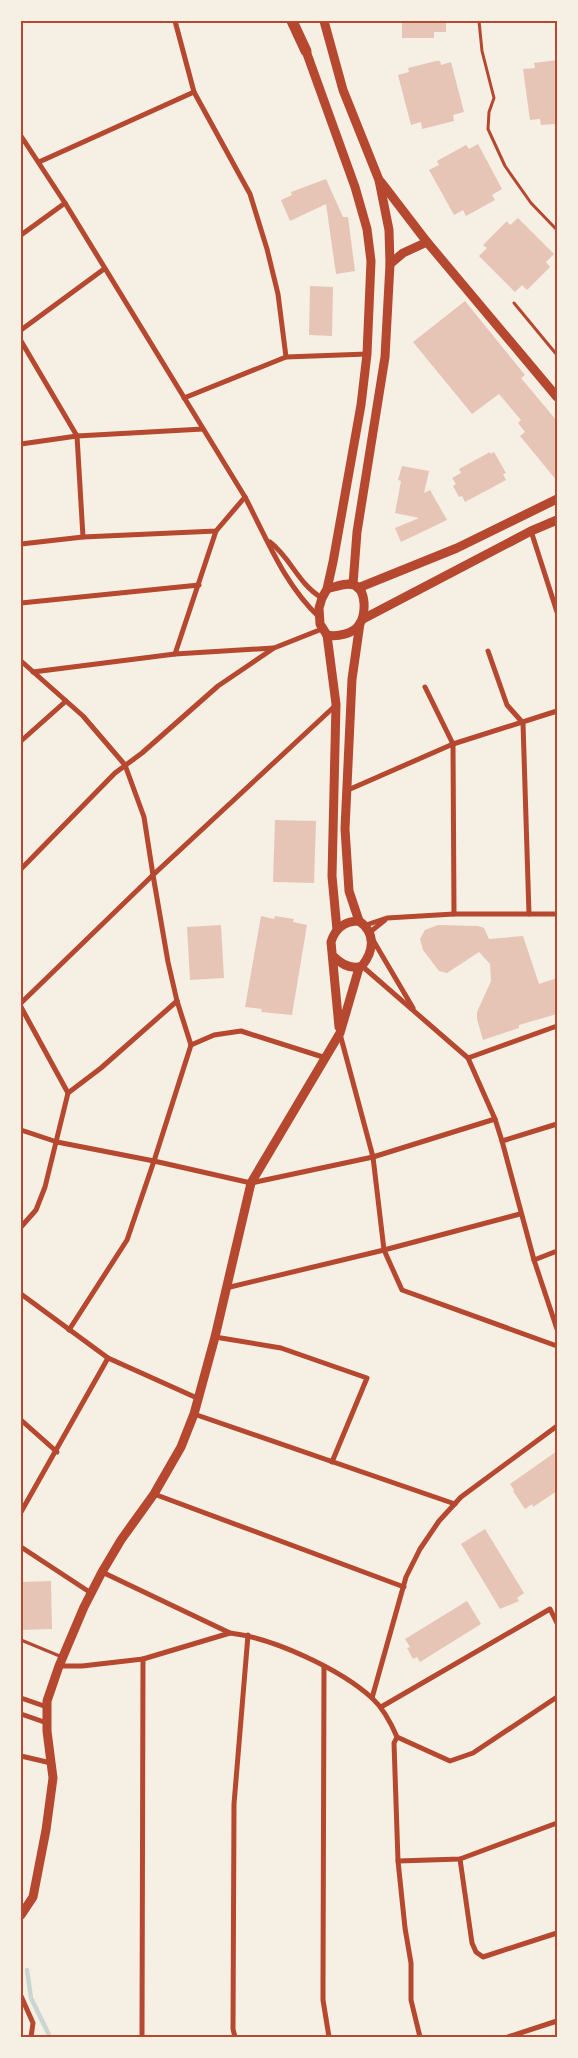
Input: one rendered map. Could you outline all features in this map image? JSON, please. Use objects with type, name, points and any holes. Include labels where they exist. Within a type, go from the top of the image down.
[{"type":"main road","points":[[292,21],[306,51]]},
{"type":"main road","points":[[298,21],[306,51]]},
{"type":"street","points":[[175,21],[194,92],[250,194],[267,249],[278,294],[286,357]]},
{"type":"street","points":[[324,21],[343,90],[379,180],[389,230],[390,264],[385,357],[357,532],[356,586],[364,602],[352,679],[345,829],[349,891],[367,929],[416,1013]]},
{"type":"street","points":[[306,51],[355,187],[367,229],[372,261],[362,405],[327,589],[322,598],[319,618]]},
{"type":"street","points":[[39,162],[194,92]]},
{"type":"street","points":[[21,136],[65,203],[244,497],[282,570],[304,603],[319,618],[324,632],[336,704],[332,876],[337,930]]},
{"type":"street","points":[[379,180],[426,242],[557,397]]},
{"type":"street","points":[[21,235],[65,203]]},
{"type":"street","points":[[390,264],[402,253],[426,242]]},
{"type":"street","points":[[21,330],[104,269]]},
{"type":"street","points":[[21,341],[77,436],[83,537]]},
{"type":"street","points":[[184,398],[286,357],[367,354]]},
{"type":"street","points":[[21,444],[77,436],[203,429]]},
{"type":"street","points":[[175,654],[216,531],[244,497]]},
{"type":"street","points":[[327,589],[356,586],[457,548],[557,499]]},
{"type":"street","points":[[34,672],[175,654],[274,648],[324,632],[334,636],[348,632],[362,621],[532,531],[557,520]]},
{"type":"street","points":[[21,544],[83,537],[216,531]]},
{"type":"street","points":[[532,531],[557,612]]},
{"type":"street","points":[[269,542],[278,549],[304,585],[322,598]]},
{"type":"street","points":[[21,603],[199,585]]},
{"type":"street","points":[[21,869],[125,765],[142,753],[218,686],[274,648]]},
{"type":"street","points":[[488,651],[507,705],[522,723],[529,914]]},
{"type":"street","points":[[21,661],[83,716],[125,765],[144,817],[152,875],[177,1000],[191,1045],[127,1240],[69,1330]]},
{"type":"street","points":[[425,687],[453,744],[454,914]]},
{"type":"street","points":[[21,741],[66,701]]},
{"type":"street","points":[[21,1003],[152,875],[336,704]]},
{"type":"street","points":[[348,790],[453,744],[557,711]]},
{"type":"street","points":[[557,914],[454,914],[387,918],[367,929],[346,923],[337,930],[331,942],[340,1033],[373,1157],[384,1250],[402,1290],[557,1346]]},
{"type":"street","points":[[21,1915],[33,1897],[46,1830],[53,1778],[48,1701],[60,1661],[102,1572],[121,1540],[154,1494],[181,1447],[194,1414],[215,1337],[251,1183],[340,1033],[360,967],[369,955],[367,929]]},
{"type":"street","points":[[333,956],[346,965],[360,967],[468,1058],[495,1119],[520,1214],[557,1329]]},
{"type":"street","points":[[21,1227],[36,1210],[45,1187],[68,1093],[101,1068],[177,1000]]},
{"type":"street","points":[[21,1007],[68,1093]]},
{"type":"street","points":[[468,1058],[557,1026]]},
{"type":"street","points":[[191,1045],[214,1035],[241,1031],[326,1059]]},
{"type":"street","points":[[21,1130],[57,1142],[251,1183],[373,1157],[495,1119]]},
{"type":"street","points":[[502,1141],[557,1124]]},
{"type":"street","points":[[226,1288],[384,1250],[520,1214]]},
{"type":"street","points":[[534,1260],[557,1251]]},
{"type":"street","points":[[21,1294],[108,1358],[197,1398]]},
{"type":"street","points":[[215,1337],[281,1348],[367,1378],[332,1462]]},
{"type":"street","points":[[21,1512],[57,1452],[108,1358]]},
{"type":"street","points":[[194,1414],[455,1504]]},
{"type":"street","points":[[21,1420],[57,1452]]},
{"type":"street","points":[[372,1698],[404,1587],[420,1548],[438,1521],[461,1497],[557,1426]]},
{"type":"street","points":[[154,1494],[404,1587]]},
{"type":"street","points":[[21,1547],[92,1593]]},
{"type":"street","points":[[102,1572],[230,1633],[248,1635],[284,1648],[324,1667],[372,1698],[391,1723],[397,1737],[450,1761],[472,1752],[557,1698]]},
{"type":"street","points":[[380,1707],[550,1609],[557,1622]]},
{"type":"street","points":[[60,1661],[82,1666],[143,1660],[230,1633]]},
{"type":"street","points":[[235,2037],[232,2029],[234,1804],[248,1635]]},
{"type":"street","points":[[142,2037],[143,1660]]},
{"type":"street","points":[[324,1667],[322,1985],[329,2037]]},
{"type":"street","points":[[21,1698],[48,1708]]},
{"type":"street","points":[[21,1714],[48,1723]]},
{"type":"street","points":[[397,1737],[394,1743],[398,1862],[411,1963],[411,2000],[420,2037]]},
{"type":"street","points":[[21,1756],[51,1763]]},
{"type":"street","points":[[398,1862],[460,1859],[557,1823]]},
{"type":"street","points":[[460,1859],[472,1943],[476,1952],[484,1957],[557,1933]]},
{"type":"street","points":[[21,1996],[33,2023],[31,2037]]},
{"type":"street","points":[[508,2037],[557,2021]]},
{"type":"lane","points":[[479,21],[482,51],[494,98],[488,129],[509,172],[531,202],[557,230]]},
{"type":"lane","points":[[514,303],[557,354]]},
{"type":"lane","points":[[21,1640],[60,1661]]},
{"type":"building","points":[[402,21],[446,21],[446,32],[434,32],[434,38],[402,38]]},
{"type":"building","points":[[557,60],[557,124],[541,125],[540,119],[530,120],[523,69],[535,68],[534,63]]},
{"type":"building","points":[[440,61],[441,65],[451,62],[464,112],[453,115],[454,121],[422,129],[421,122],[411,125],[398,75],[409,72],[408,68]]},
{"type":"building","points":[[478,144],[502,189],[492,195],[495,200],[466,216],[463,210],[454,215],[429,170],[439,165],[437,161],[466,145],[469,149]]},
{"type":"building","points":[[326,179],[343,217],[348,217],[355,271],[336,274],[326,204],[290,221],[281,200],[292,195],[291,192]]},
{"type":"building","points":[[518,218],[554,254],[546,262],[550,267],[527,290],[522,285],[515,292],[479,256],[487,248],[483,245],[507,221],[510,225]]},
{"type":"building","points":[[310,286],[333,287],[332,336],[309,335]]},
{"type":"building","points":[[465,301],[525,375],[521,378],[557,421],[557,481],[520,436],[525,432],[518,423],[521,420],[499,394],[472,414],[413,342]]},
{"type":"building","points":[[490,452],[490,454],[494,452],[506,473],[503,474],[506,480],[465,502],[462,496],[459,497],[453,486],[456,484],[452,478],[461,473],[459,469]]},
{"type":"building","points":[[402,466],[429,471],[424,493],[430,490],[447,520],[401,542],[395,528],[419,518],[395,513],[401,481],[398,480]]},
{"type":"building","points":[[275,820],[316,821],[314,883],[273,882]]},
{"type":"building","points":[[261,916],[274,919],[275,916],[294,919],[293,922],[307,925],[292,1015],[261,1012],[262,1009],[245,1007]]},
{"type":"building","points":[[221,925],[224,978],[190,980],[187,927]]},
{"type":"building","points":[[438,925],[478,926],[484,928],[489,939],[523,936],[539,984],[557,978],[557,1014],[519,1025],[519,1028],[483,1040],[477,1012],[491,981],[490,964],[479,952],[447,973],[439,971],[423,950],[420,939],[425,930]]},
{"type":"building","points":[[557,1451],[557,1491],[533,1507],[532,1504],[525,1509],[510,1484]]},
{"type":"building","points":[[485,1529],[524,1593],[517,1598],[519,1601],[500,1609],[461,1544]]},
{"type":"building","points":[[51,1581],[52,1629],[21,1630],[21,1582]]},
{"type":"building","points":[[467,1601],[481,1624],[420,1662],[417,1657],[413,1659],[407,1648],[410,1647],[405,1639]]},
{"type":"waterway","points":[[27,1970],[31,1998],[50,2037]]}]
